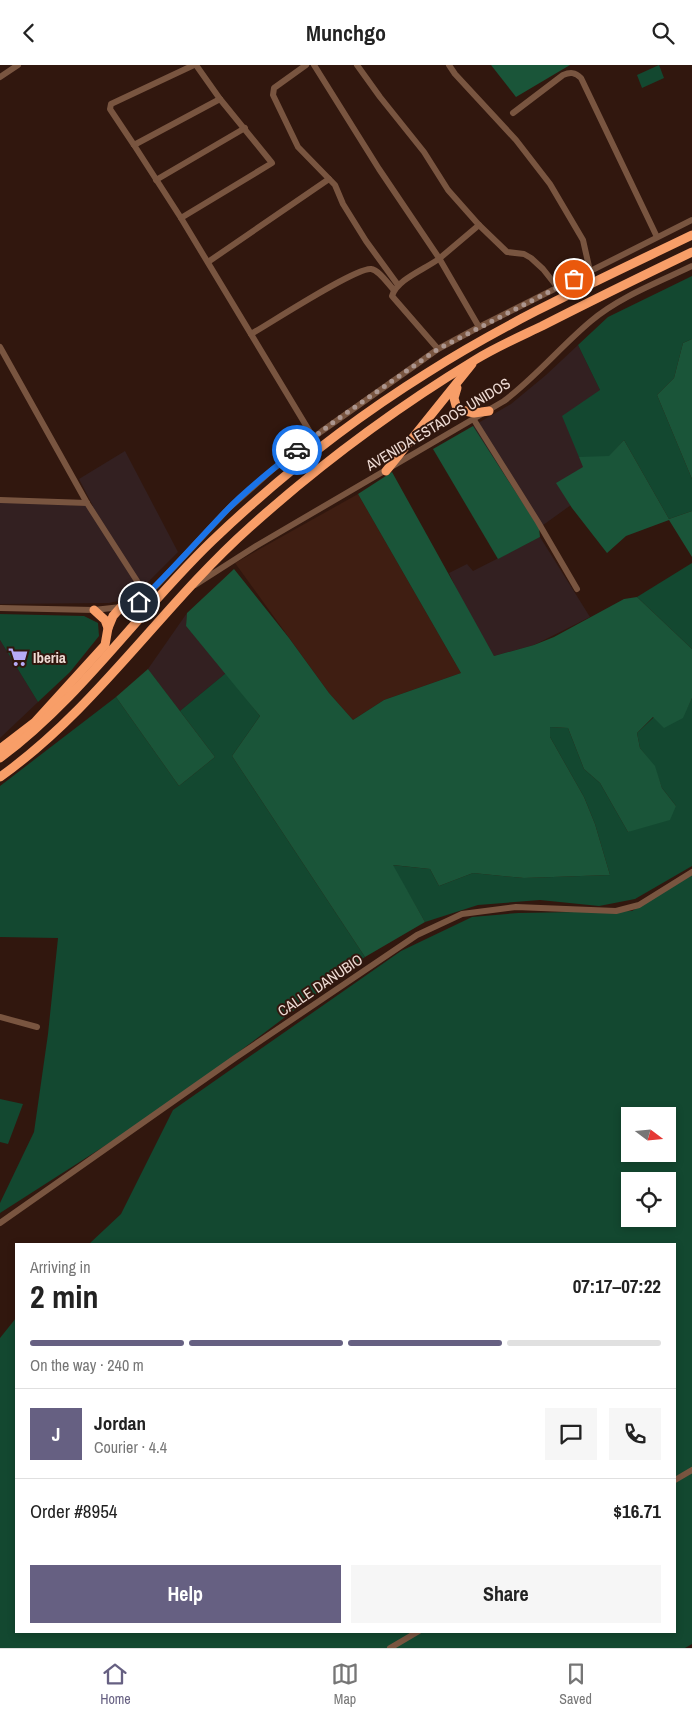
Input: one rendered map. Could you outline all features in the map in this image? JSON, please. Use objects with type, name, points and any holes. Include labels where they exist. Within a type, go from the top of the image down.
[{"type":"highway","points":[[0,758],[40,726],[102,662],[155,600],[212,541],[302,462],[372,408],[468,348],[582,288],[692,235]]},
{"type":"highway","points":[[0,777],[62,726],[186,591],[248,529],[305,480],[383,419],[477,359],[692,252]]},
{"type":"highway","points":[[386,471],[477,359]]},
{"type":"highway","points":[[461,378],[454,398],[457,409],[474,413],[489,411]]},
{"type":"highway","points":[[0,749],[35,722],[105,645],[108,628],[113,616],[121,607]]},
{"type":"highway","points":[[94,610],[105,620],[108,628]]},
{"type":"street","points":[[0,77],[18,65]]},
{"type":"street","points":[[181,218],[272,163],[195,65],[111,104],[110,109],[181,218],[313,437]]},
{"type":"street","points":[[306,65],[274,88],[273,95],[298,147],[335,185],[343,204],[396,287]]},
{"type":"street","points":[[314,65],[379,169],[439,259],[479,327]]},
{"type":"street","points":[[356,65],[424,152],[448,190],[479,225],[507,253],[524,254],[531,258],[544,269],[558,288]]},
{"type":"street","points":[[449,65],[454,74],[516,141],[550,184],[583,240],[590,271]]},
{"type":"street","points":[[512,113],[563,75],[569,72],[577,74],[588,92],[657,237]]},
{"type":"street","points":[[134,145],[220,99]]},
{"type":"street","points":[[156,180],[246,129]]},
{"type":"street","points":[[208,262],[329,179]]},
{"type":"street","points":[[0,608],[94,610],[121,607],[139,602],[229,509],[272,469],[313,437],[438,349],[692,220]]},
{"type":"street","points":[[438,349],[392,296],[396,287],[439,259],[479,225]]},
{"type":"street","name":"AVENIDA ESTADOS UNIDOS","points":[[186,591],[256,546],[489,411],[519,390],[606,309],[692,266]]},
{"type":"street","points":[[251,334],[338,282],[362,270],[374,270],[396,287]]},
{"type":"street","points":[[0,347],[87,503],[146,595]]},
{"type":"street","points":[[474,420],[538,522],[577,589]]},
{"type":"street","points":[[0,500],[87,503]]},
{"type":"street","name":"CALLE DANUBIO","points":[[0,1223],[235,1058],[418,935],[462,914],[516,907],[616,911],[639,905],[692,872]]},
{"type":"street","points":[[0,1017],[37,1027]]},
{"type":"street","points":[[676,1479],[692,1470]]},
{"type":"street","points":[[390,1648],[416,1633]]},
{"type":"shaded area","points":[[578,345],[600,390],[584,467],[557,483],[571,505],[539,528],[473,426],[511,404]]},
{"type":"shaded area","points":[[125,451],[178,552],[132,598],[109,603],[0,604],[0,502],[93,506],[79,479]]},
{"type":"shaded area","points":[[358,494],[461,673],[384,700],[353,720],[329,693],[235,563]]},
{"type":"shaded area","points":[[540,537],[590,617],[534,645],[494,656],[461,599],[449,573],[467,564],[473,571]]},
{"type":"shaded area","points":[[187,613],[186,626],[226,673],[180,711],[148,669]]},
{"type":"shaded area","points":[[0,640],[38,702],[0,738]]},
{"type":"green space","points":[[491,65],[570,65],[516,97]]},
{"type":"green space","points":[[659,65],[664,78],[642,88],[637,75]]},
{"type":"green space","points":[[692,276],[692,339],[683,343],[674,378],[657,395],[692,479],[692,511],[669,519],[624,440],[609,457],[579,457],[562,416],[600,390],[578,345],[608,317]]},
{"type":"green space","points":[[692,339],[692,479],[657,395],[674,378],[683,343]]},
{"type":"green space","points":[[473,426],[539,528],[540,537],[498,559],[433,449]]},
{"type":"green space","points":[[624,440],[669,519],[692,511],[692,557],[669,520],[626,536],[607,553],[572,508],[556,483],[583,467],[579,457],[609,456]]},
{"type":"green space","points":[[392,472],[494,656],[534,645],[554,637],[624,599],[637,597],[692,649],[692,698],[683,718],[664,728],[653,717],[637,733],[640,748],[655,766],[662,788],[676,806],[670,820],[628,832],[600,783],[584,769],[568,728],[550,727],[550,737],[584,797],[595,824],[610,875],[524,878],[473,873],[439,886],[430,869],[393,865],[425,922],[365,957],[232,756],[260,716],[186,626],[187,613],[234,569],[289,638],[329,693],[353,720],[384,700],[461,673],[358,494]]},
{"type":"green space","points":[[692,563],[692,649],[637,597]]},
{"type":"green space","points":[[0,614],[84,616],[98,623],[99,636],[70,672],[38,702],[0,640]]},
{"type":"green space","points":[[148,669],[215,757],[179,786],[116,697]]},
{"type":"green space","points":[[226,673],[260,716],[232,756],[365,957],[167,1106],[0,1213],[0,1203],[34,1132],[48,1034],[58,938],[0,937],[0,786],[116,697],[179,786],[215,757],[180,711]]},
{"type":"green space","points":[[692,698],[692,866],[635,899],[599,906],[540,900],[478,905],[425,922],[392,865],[430,869],[439,886],[473,873],[524,878],[610,875],[595,824],[584,797],[550,737],[550,727],[568,728],[584,769],[600,783],[628,832],[676,806],[662,788],[654,766],[640,748],[637,733],[654,717],[682,718]]},
{"type":"green space","points":[[692,875],[692,1644],[685,1648],[0,1648],[0,1338],[15,1319],[15,1633],[676,1633],[676,1243],[90,1243],[121,1214],[173,1110],[401,951],[472,917],[518,913],[632,911]]},
{"type":"green space","points":[[0,1099],[23,1104],[8,1144],[0,1142]]},
{"type":"way so far","points":[[297,450],[438,349],[574,279]]},
{"type":"place","name":"Iberia","points":[[18,657]]},
{"type":"route","points":[[139,602],[229,509],[272,469],[297,450]]}]
